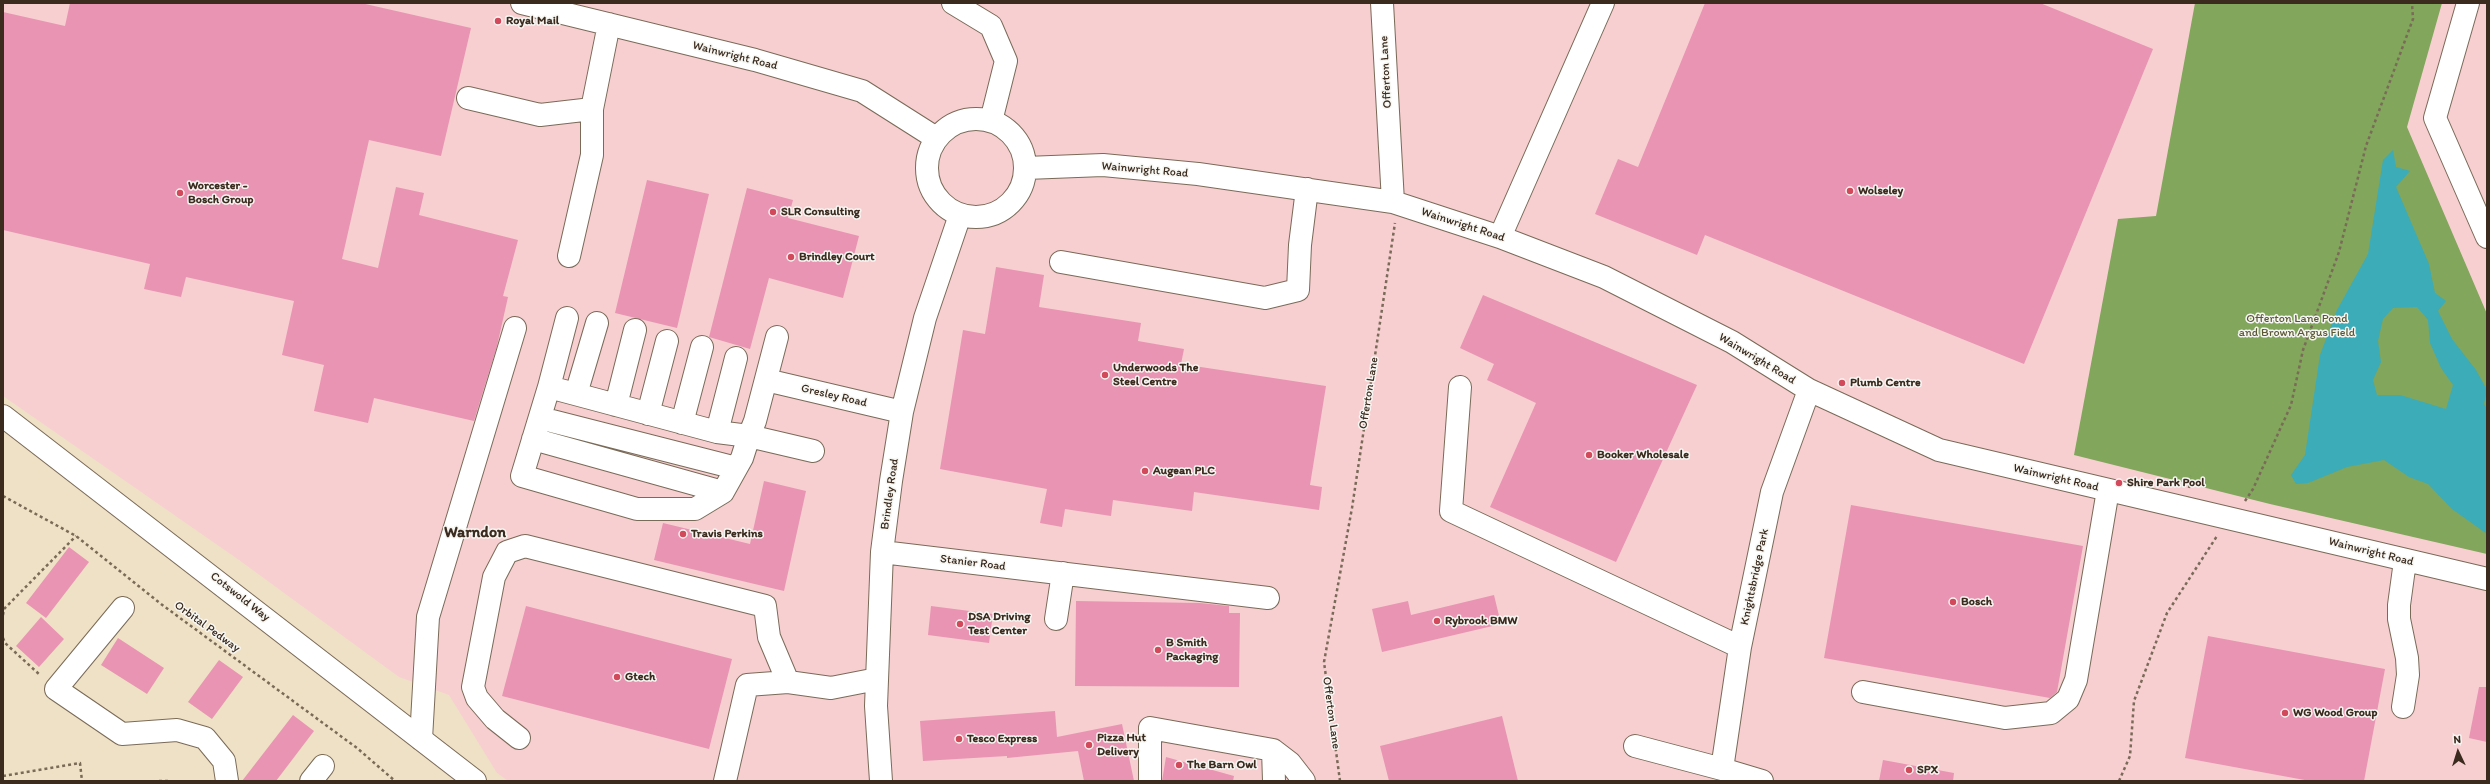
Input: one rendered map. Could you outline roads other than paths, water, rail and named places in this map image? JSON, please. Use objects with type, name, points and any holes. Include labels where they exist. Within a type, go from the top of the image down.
[{"type":"street","name":"Wainwright Road","points":[[522,3],[755,60],[862,91],[936,138]]},
{"type":"street","points":[[953,3],[991,26],[1006,60],[991,120]]},
{"type":"street","name":"Offerton Lane","points":[[1382,3],[1393,202]]},
{"type":"street","points":[[1500,237],[1603,3]]},
{"type":"street","points":[[2468,3],[2435,118],[2487,237]]},
{"type":"street","points":[[570,256],[592,155],[592,109],[609,24]]},
{"type":"street","points":[[468,98],[540,115],[592,109]]},
{"type":"street","points":[[976,118],[991,120],[1005,128],[1016,139],[1023,152],[1026,168],[1023,183],[1016,198],[1005,208],[991,216],[975,218],[960,215],[946,208],[935,197],[928,182],[926,167],[929,152],[936,138],[947,128],[961,121],[976,118]]},
{"type":"street","name":"Wainwright Road","points":[[1026,168],[1104,165],[1198,174],[1393,202],[1500,237],[1604,277],[1732,342],[1809,390],[1939,450],[2405,561],[2487,579]]},
{"type":"street","points":[[1062,262],[1265,298],[1298,290],[1300,245],[1307,189]]},
{"type":"street","name":"Brindley Road","points":[[881,781],[876,706],[882,552],[902,412],[926,318],[960,215]]},
{"type":"street","points":[[567,318],[549,387],[522,476],[637,509],[695,509],[723,492],[736,468],[752,428],[777,337]]},
{"type":"street","points":[[576,394],[597,323]]},
{"type":"street","points":[[421,739],[428,617],[515,328]]},
{"type":"street","points":[[616,405],[635,330]]},
{"type":"street","points":[[648,414],[667,340]]},
{"type":"street","points":[[682,423],[702,347]]},
{"type":"street","points":[[717,432],[736,358]]},
{"type":"street","name":"Gresley Road","points":[[766,380],[902,412]]},
{"type":"street","points":[[549,387],[717,432],[752,428],[813,451]]},
{"type":"street","points":[[1460,387],[1450,511],[1740,647]]},
{"type":"street","name":"Knightsbridge Park","points":[[1722,769],[1740,647],[1772,492],[1809,390]]},
{"type":"street","name":"Cotswold Way","points":[[3,416],[475,781]]},
{"type":"street","points":[[540,418],[736,468]]},
{"type":"street","points":[[533,439],[723,492]]},
{"type":"street","points":[[1863,692],[2005,718],[2051,713],[2068,700],[2076,680],[2108,490]]},
{"type":"street","points":[[519,738],[495,719],[477,698],[473,687],[494,577],[507,552],[525,546],[765,606],[769,637],[788,682]]},
{"type":"street","name":"Stanier Road","points":[[882,552],[1268,598]]},
{"type":"street","points":[[2403,707],[2408,675],[2408,658],[2399,619],[2399,605],[2405,561]]},
{"type":"street","points":[[1056,619],[1063,573]]},
{"type":"street","points":[[123,608],[56,689],[122,734],[177,730],[205,738],[224,761],[227,781]]},
{"type":"street","points":[[725,781],[747,685],[788,682],[831,688],[877,679]]},
{"type":"street","points":[[1150,781],[1150,728],[1273,750],[1290,763],[1304,781]]},
{"type":"street","points":[[1635,746],[1694,761],[1762,781]]},
{"type":"street","points":[[1273,750],[1274,781]]},
{"type":"water","points":[[2393,150],[2396,167],[2410,171],[2396,187],[2429,264],[2435,293],[2446,301],[2438,311],[2452,339],[2476,370],[2487,390],[2484,404],[2487,409],[2487,534],[2452,509],[2428,484],[2409,477],[2384,460],[2347,467],[2308,483],[2296,484],[2291,475],[2305,455],[2320,355],[2337,310],[2368,254],[2383,160]],"holes":[[[2417,307],[2428,320],[2430,343],[2441,368],[2453,385],[2446,409],[2400,395],[2377,395],[2373,380],[2381,362],[2378,341],[2383,319],[2393,308]]]},
{"type":"place","name":"Royal Mail","points":[[498,21]]},
{"type":"place","name":"Wolseley","points":[[1850,191]]},
{"type":"place","name":"Worcester - Bosch Group","points":[[180,193]]},
{"type":"place","name":"SLR Consulting","points":[[773,212]]},
{"type":"place","name":"Brindley Court","points":[[791,257]]},
{"type":"place","name":"Underwoods The Steel Centre","points":[[1105,375]]},
{"type":"place","name":"Plumb Centre","points":[[1842,383]]},
{"type":"place","name":"Booker Wholesale","points":[[1589,455]]},
{"type":"place","name":"Augean PLC","points":[[1145,471]]},
{"type":"place","name":"Shire Park Pool","points":[[2119,483]]},
{"type":"place","name":"Travis Perkins","points":[[683,534]]},
{"type":"place","name":"Bosch","points":[[1953,602]]},
{"type":"place","name":"Rybrook BMW","points":[[1437,621]]},
{"type":"place","name":"DSA Driving Test Center","points":[[960,624]]},
{"type":"place","name":"B Smith Packaging","points":[[1158,650]]},
{"type":"place","name":"Gtech","points":[[617,677]]},
{"type":"place","name":"WG Wood Group","points":[[2285,713]]},
{"type":"place","name":"Tesco Express","points":[[959,739]]},
{"type":"place","name":"Pizza Hut Delivery","points":[[1089,745]]},
{"type":"place","name":"The Barn Owl","points":[[1179,765]]},
{"type":"place","name":"SPX","points":[[1909,770]]},
{"type":"district","name":"Warndon","points":[[475,533]]},
{"type":"park label","name":"Offerton Lane Pond and Brown Argus Field","points":[[2297,326]]}]
